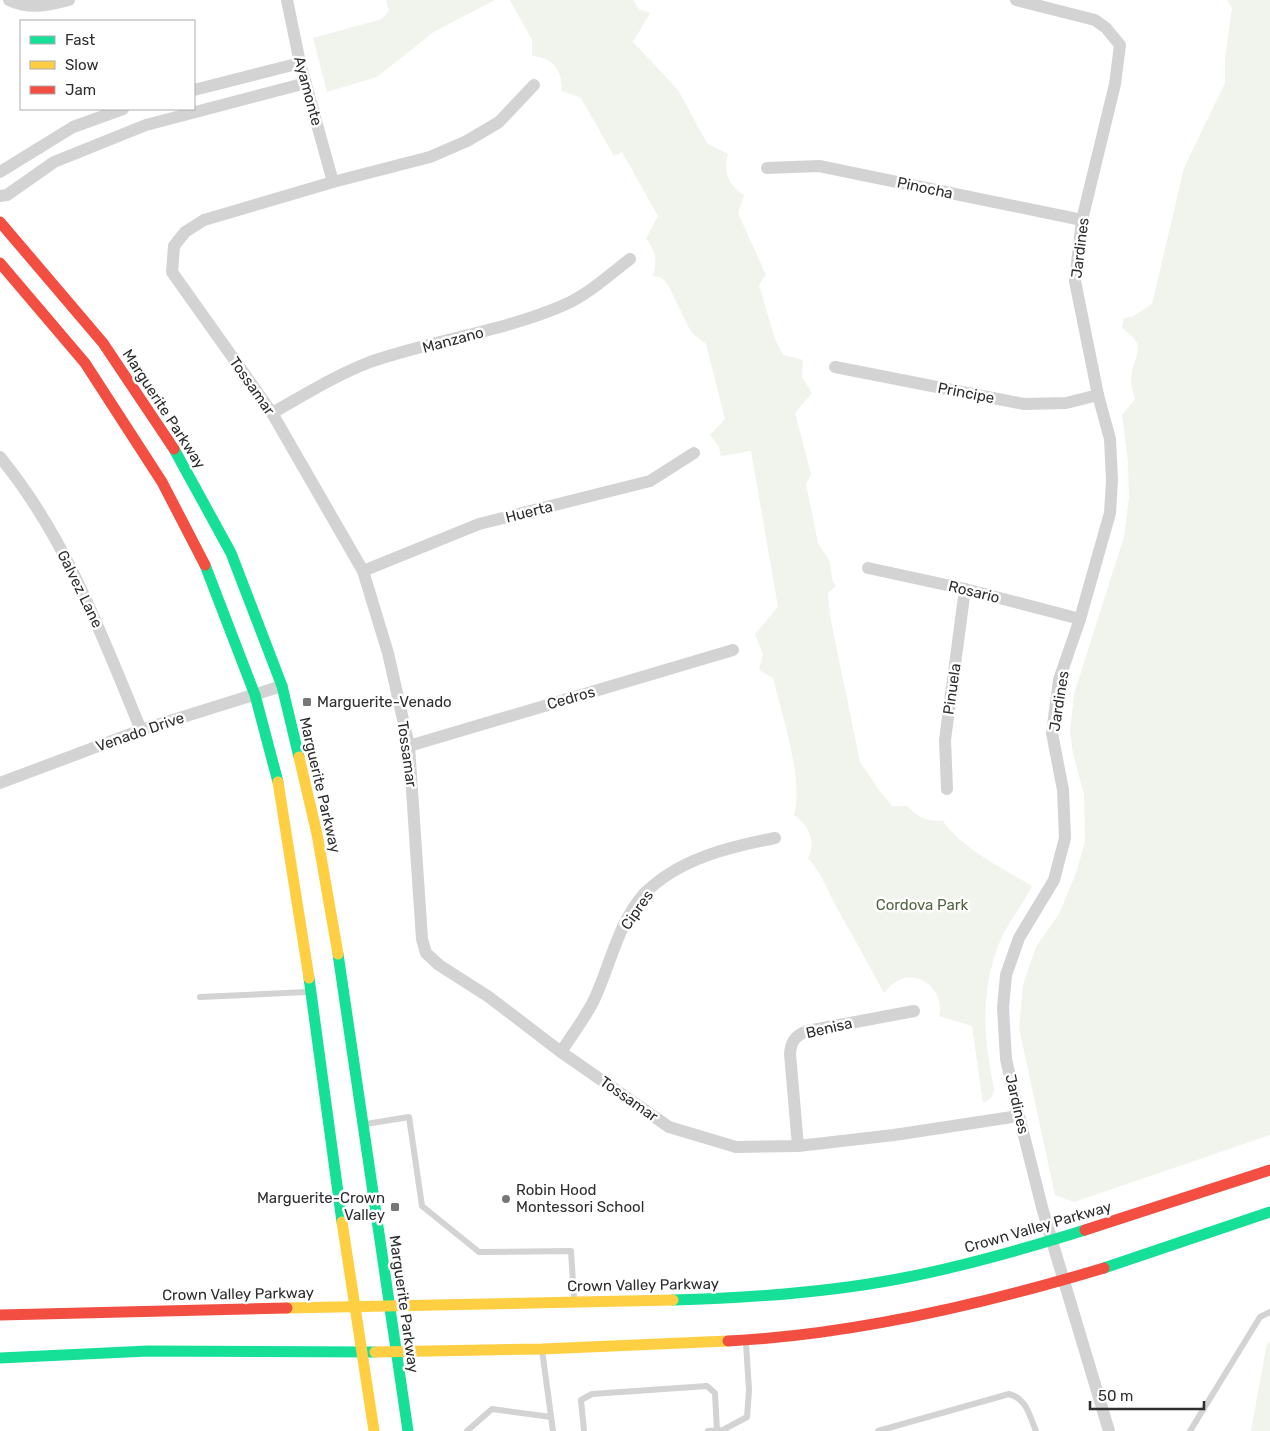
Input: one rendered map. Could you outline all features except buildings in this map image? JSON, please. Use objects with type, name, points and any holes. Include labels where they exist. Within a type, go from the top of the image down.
[{"type":"main road","name":"Marguerite Parkway","points":[[0,222],[103,343],[185,466],[231,553],[282,686],[317,834],[344,988],[388,1307],[408,1431]]},
{"type":"main road","points":[[0,263],[85,363],[162,482],[204,563],[255,695],[280,790],[311,992],[354,1307],[374,1431]]},
{"type":"main road","name":"Crown Valley Parkway","points":[[0,1315],[742,1298],[830,1289],[917,1275],[1052,1240],[1139,1214],[1270,1170]]},
{"type":"main road","points":[[0,1358],[148,1351],[395,1352],[542,1349],[746,1340],[835,1330],[936,1311],[1064,1280],[1152,1253],[1270,1212]]},
{"type":"street","points":[[9,0],[19,5],[39,7],[69,0]]},
{"type":"street","name":"Ayamonte","points":[[287,0],[300,63],[333,182]]},
{"type":"street","name":"Jardines","points":[[1016,0],[1095,20],[1106,28],[1120,45],[1115,84],[1082,220],[1075,281],[1098,395],[1110,439],[1112,480],[1110,513],[1080,620],[1059,680],[1052,733],[1063,790],[1065,838],[1054,880],[1019,938],[1006,975],[1003,1008],[1006,1059],[1019,1116],[1052,1240],[1109,1431]]},
{"type":"street","points":[[195,90],[300,63]]},
{"type":"street","points":[[0,196],[7,195],[54,162],[146,125],[306,83]]},
{"type":"street","name":"Tossamar","points":[[534,85],[499,122],[467,141],[430,157],[333,182],[204,220],[185,232],[174,246],[172,272],[272,413],[363,570],[388,654],[409,746],[422,939],[426,953],[439,965],[489,997],[562,1052],[669,1127],[736,1146],[798,1146],[894,1135],[1019,1116]]},
{"type":"street","points":[[0,172],[73,127],[121,110]]},
{"type":"street","name":"Pinocha","points":[[766,168],[819,166],[1082,220]]},
{"type":"street","name":"Manzano","points":[[272,413],[318,387],[370,362],[475,335],[564,305],[586,293],[630,259]]},
{"type":"street","name":"Principe","points":[[835,367],[1024,404],[1066,403],[1098,395]]},
{"type":"street","name":"Huerta","points":[[363,570],[479,524],[650,481],[694,453]]},
{"type":"street","name":"Galvez Lane","points":[[0,457],[11,470],[63,553],[91,609],[141,730]]},
{"type":"street","name":"Rosario","points":[[868,568],[965,589],[1080,620]]},
{"type":"street","name":"Pinuela","points":[[947,789],[945,740],[965,589]]},
{"type":"street","name":"Cedros","points":[[409,746],[733,650]]},
{"type":"street","name":"Venado Drive","points":[[0,783],[141,730],[282,686]]},
{"type":"street","name":"Cipres","points":[[562,1052],[592,1003],[618,937],[643,896],[659,881],[688,864],[720,850],[775,838]]},
{"type":"street","name":"Benisa","points":[[798,1146],[790,1054],[791,1045],[796,1036],[807,1031],[914,1011]]},
{"type":"lane","points":[[200,997],[311,992]]},
{"type":"lane","points":[[364,1125],[409,1117],[422,1206],[479,1252],[572,1251],[575,1302]]},
{"type":"lane","points":[[1190,1431],[1260,1317],[1270,1312]]},
{"type":"lane","points":[[708,1431],[723,1430],[747,1417],[749,1390],[746,1340]]},
{"type":"lane","points":[[542,1349],[553,1431]]},
{"type":"lane","points":[[584,1431],[581,1400],[592,1394],[707,1386],[715,1393],[717,1431]]},
{"type":"lane","points":[[878,1431],[1009,1394],[1019,1397],[1025,1404],[1036,1431]]},
{"type":"lane","points":[[467,1431],[492,1409],[551,1417]]},
{"type":"green space","points":[[386,0],[495,0],[435,31],[377,77],[327,92],[313,38],[382,19],[389,11]]},
{"type":"green space","name":"Cordova Park","points":[[510,0],[633,0],[639,9],[650,13],[633,42],[678,90],[707,143],[728,154],[726,167],[728,178],[734,187],[744,195],[738,213],[766,275],[759,285],[775,339],[783,355],[803,360],[802,377],[812,393],[795,413],[811,474],[806,484],[818,543],[830,562],[832,579],[836,586],[828,593],[830,616],[860,762],[892,806],[907,806],[923,818],[943,821],[952,832],[973,850],[1032,886],[1001,939],[989,976],[986,1032],[994,1089],[988,1101],[983,1103],[972,1026],[939,1016],[939,999],[935,992],[930,986],[916,978],[899,980],[884,993],[821,877],[808,858],[812,846],[810,834],[803,823],[794,815],[796,784],[791,747],[773,678],[759,670],[763,654],[755,634],[778,607],[751,451],[721,456],[719,447],[710,435],[725,419],[706,344],[691,332],[668,285],[662,278],[653,276],[655,256],[646,238],[658,216],[622,152],[614,156],[581,98],[562,91],[558,71],[551,62],[532,56],[532,40]]},
{"type":"green space","points":[[1227,0],[1270,0],[1270,1135],[1074,1202],[1055,1195],[1019,1028],[1023,985],[1036,947],[1059,914],[1076,873],[1085,842],[1084,794],[1073,754],[1070,731],[1074,694],[1124,537],[1129,498],[1128,462],[1122,415],[1135,399],[1131,381],[1138,346],[1136,340],[1122,328],[1124,318],[1132,317],[1152,304],[1184,168],[1225,83],[1225,58],[1232,8]]},
{"type":"green space","points":[[1270,1342],[1270,1431],[1251,1431],[1267,1343]]},
{"type":"traffic: fast","points":[[174,449],[231,553],[282,686],[299,757]]},
{"type":"traffic: fast","points":[[205,565],[255,695],[278,782]]},
{"type":"traffic: fast","points":[[338,954],[408,1431]]},
{"type":"traffic: fast","points":[[309,978],[342,1222]]},
{"type":"traffic: fast","points":[[1104,1268],[1270,1212]]},
{"type":"traffic: fast","points":[[673,1300],[786,1294],[870,1284],[969,1263],[1085,1230]]},
{"type":"traffic: fast","points":[[0,1358],[148,1351],[375,1352]]},
{"type":"traffic: slow","points":[[299,757],[317,834],[338,954]]},
{"type":"traffic: slow","points":[[278,782],[309,978]]},
{"type":"traffic: slow","points":[[342,1222],[374,1431]]},
{"type":"traffic: slow","points":[[287,1308],[673,1300]]},
{"type":"traffic: slow","points":[[375,1352],[542,1349],[728,1341]]},
{"type":"traffic: jam","points":[[0,222],[103,343],[174,449]]},
{"type":"traffic: jam","points":[[0,263],[85,363],[162,482],[205,565]]},
{"type":"traffic: jam","points":[[1085,1230],[1270,1170]]},
{"type":"traffic: jam","points":[[728,1341],[823,1332],[918,1316],[1012,1294],[1104,1268]]},
{"type":"traffic: jam","points":[[0,1315],[287,1308]]},
{"type":"place","name":"Marguerite-Venado","points":[[307,702]]},
{"type":"place","name":"Robin Hood Montessori School","points":[[506,1199]]},
{"type":"place","name":"Marguerite-Crown Valley","points":[[395,1207]]}]
